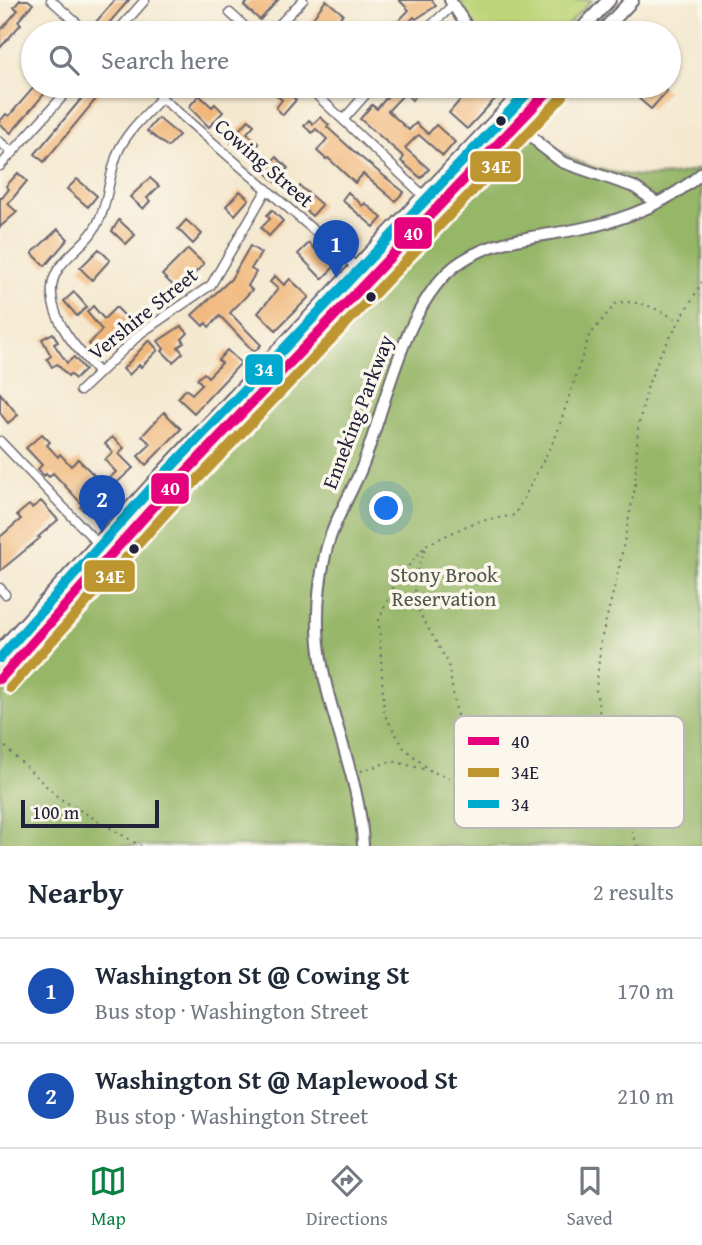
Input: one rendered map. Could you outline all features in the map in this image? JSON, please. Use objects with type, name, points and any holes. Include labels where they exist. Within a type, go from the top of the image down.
[{"type":"main road","points":[[589,21],[609,0]]},
{"type":"main road","points":[[612,21],[632,0]]},
{"type":"main road","points":[[452,2],[464,21]]},
{"type":"main road","points":[[511,98],[526,129],[540,145],[562,162],[634,187],[657,203]]},
{"type":"main road","points":[[0,651],[176,457],[516,98]]},
{"type":"main road","points":[[0,679],[164,495],[541,98]]},
{"type":"main road","name":"Enneking Parkway","points":[[363,846],[351,775],[325,680],[319,643],[318,598],[326,553],[336,519],[361,471],[397,364],[426,298],[459,262],[480,250],[536,235],[622,220],[671,197],[702,173]]},
{"type":"street","points":[[51,0],[75,21]]},
{"type":"street","points":[[127,21],[145,0]]},
{"type":"street","points":[[283,21],[303,0]]},
{"type":"street","points":[[434,21],[452,2]]},
{"type":"street","points":[[230,13],[239,21]]},
{"type":"street","points":[[0,166],[61,98]]},
{"type":"street","points":[[98,372],[74,346],[59,318],[51,295],[52,284],[66,258],[91,234],[100,218],[118,152],[130,132],[160,98]]},
{"type":"street","name":"Cowing Street","points":[[162,98],[356,267]]},
{"type":"street","points":[[320,98],[424,196]]},
{"type":"street","points":[[343,120],[362,98]]},
{"type":"street","points":[[0,142],[13,153]]},
{"type":"street","name":"Vershire Street","points":[[80,391],[141,333],[211,285],[267,190]]},
{"type":"street","points":[[0,441],[110,556]]},
{"type":"path","points":[[600,716],[596,690],[601,640],[618,573],[635,486],[638,427],[648,385],[659,357],[702,282]]},
{"type":"path","points":[[431,771],[404,748],[384,714],[379,620],[396,581],[426,545],[475,522],[515,515],[556,436],[589,336],[616,303],[630,301],[648,304],[680,321]]},
{"type":"path","points":[[426,545],[418,564],[415,590],[419,612],[448,663],[457,716]]},
{"type":"path","points":[[0,742],[59,799],[141,846]]},
{"type":"path","points":[[351,775],[392,761],[454,780]]},
{"type":"path","points":[[630,828],[638,846]]},
{"type":"green space","points":[[458,0],[592,0],[572,21],[471,21]]},
{"type":"green space","name":"Stony Brook Reservation","points":[[533,118],[544,137],[561,152],[607,171],[657,176],[681,174],[702,168],[702,846],[0,846],[0,694],[283,378],[416,240],[484,164]]},
{"type":"building","points":[[20,0],[28,0],[33,4],[18,21],[21,24],[0,48],[0,31],[18,10],[14,7]]},
{"type":"building","points":[[115,0],[129,0],[111,21],[97,21]]},
{"type":"building","points":[[250,0],[278,0],[260,20],[244,6]]},
{"type":"building","points":[[326,0],[343,14],[337,21],[311,21]]},
{"type":"building","points":[[399,0],[432,0],[436,6],[416,19],[414,17],[410,21],[399,21],[409,10]]},
{"type":"building","points":[[25,98],[41,98],[11,133],[0,124],[6,114],[9,116]]},
{"type":"building","points":[[82,98],[97,98],[44,162],[35,154]]},
{"type":"building","points":[[196,98],[202,98],[212,107],[215,104],[223,112],[209,127],[189,107]]},
{"type":"building","points":[[280,98],[296,100],[283,115],[276,108],[282,100]]},
{"type":"building","points":[[386,98],[400,98],[388,111],[409,130],[416,123],[428,134],[436,125],[455,142],[443,156],[419,135],[405,148],[429,169],[421,178],[401,161],[404,157],[360,119],[372,105],[377,109]]},
{"type":"building","points":[[462,98],[496,98],[467,129],[449,113]]},
{"type":"building","points":[[638,98],[661,98],[651,109]]},
{"type":"building","points":[[320,117],[329,125],[327,127],[358,155],[404,192],[395,201],[363,174],[355,183],[317,151],[327,139],[316,129],[312,133],[304,126],[309,120],[313,124]]},
{"type":"building","points":[[158,118],[179,135],[168,147],[147,131]]},
{"type":"building","points":[[249,120],[254,125],[247,133],[259,144],[248,156],[228,140]]},
{"type":"building","points":[[276,157],[288,168],[276,182],[264,171]]},
{"type":"building","points":[[18,173],[27,181],[8,204],[17,212],[0,227],[0,197],[9,189],[6,186]]},
{"type":"building","points":[[150,178],[159,186],[147,198],[150,201],[143,209],[130,197]]},
{"type":"building","points":[[77,179],[97,196],[88,207],[67,189]]},
{"type":"building","points":[[300,186],[322,205],[312,216],[291,197]]},
{"type":"building","points":[[240,191],[249,199],[235,215],[226,206]]},
{"type":"building","points":[[348,192],[382,218],[374,227],[342,200]]},
{"type":"building","points":[[272,210],[283,221],[269,236],[261,228],[270,219],[267,215]]},
{"type":"building","points":[[119,220],[135,235],[126,244],[112,231]]},
{"type":"building","points":[[186,220],[202,234],[193,244],[178,229]]},
{"type":"building","points":[[342,227],[357,240],[348,250],[330,234],[336,228],[339,231]]},
{"type":"building","points":[[58,229],[68,239],[45,266],[32,253]]},
{"type":"building","points":[[309,243],[324,258],[326,256],[336,265],[322,279],[298,254]]},
{"type":"building","points":[[250,246],[261,253],[251,269],[256,272],[248,286],[252,290],[230,313],[261,345],[254,352],[220,316],[209,327],[206,323],[203,326],[192,315],[231,279]]},
{"type":"building","points":[[99,249],[110,260],[92,280],[80,268]]},
{"type":"building","points":[[188,249],[204,264],[178,290],[162,275]]},
{"type":"building","points":[[275,276],[284,285],[290,279],[309,297],[276,330],[258,313],[278,289],[270,282]]},
{"type":"building","points":[[74,292],[87,307],[77,316],[64,301]]},
{"type":"building","points":[[93,306],[104,319],[116,307],[130,321],[100,355],[89,344],[102,330],[87,312]]},
{"type":"building","points":[[181,326],[188,333],[182,339],[184,343],[178,347],[183,353],[173,362],[162,351],[164,349],[158,341]]},
{"type":"building","points":[[53,333],[58,342],[54,344],[67,363],[74,357],[85,370],[75,379],[70,374],[68,376],[57,364],[52,367],[47,359],[51,356],[42,339]]},
{"type":"building","points":[[149,340],[158,350],[129,375],[123,369]]},
{"type":"building","points":[[227,350],[241,363],[194,413],[178,398],[186,389],[192,394],[202,384],[197,379],[204,373],[208,377],[222,363],[218,360]]},
{"type":"building","points":[[0,393],[18,415],[8,423],[0,413]]},
{"type":"building","points":[[164,412],[181,429],[146,465],[138,456],[151,444],[142,436]]},
{"type":"building","points":[[42,434],[50,442],[47,445],[58,457],[60,454],[71,466],[78,459],[103,484],[116,472],[105,460],[113,452],[105,444],[112,437],[124,448],[119,454],[133,468],[112,487],[117,493],[100,510],[84,511],[80,507],[82,504],[53,473],[49,477],[46,474],[44,476],[38,469],[42,465],[26,448]]},
{"type":"building","points":[[41,501],[58,520],[0,571],[0,537],[21,519],[17,515],[29,505],[32,508]]},
{"type":"transit line","name":"34","points":[[0,658],[154,485],[523,98]]},
{"type":"transit line","name":"40","points":[[0,679],[164,495],[542,98]]},
{"type":"transit line","name":"34E","points":[[10,688],[174,504],[561,98]]},
{"type":"place","name":"Washington St @ Cowing St","points":[[336,278]]},
{"type":"place","name":"Washington St @ Maplewood St","points":[[102,533]]}]
